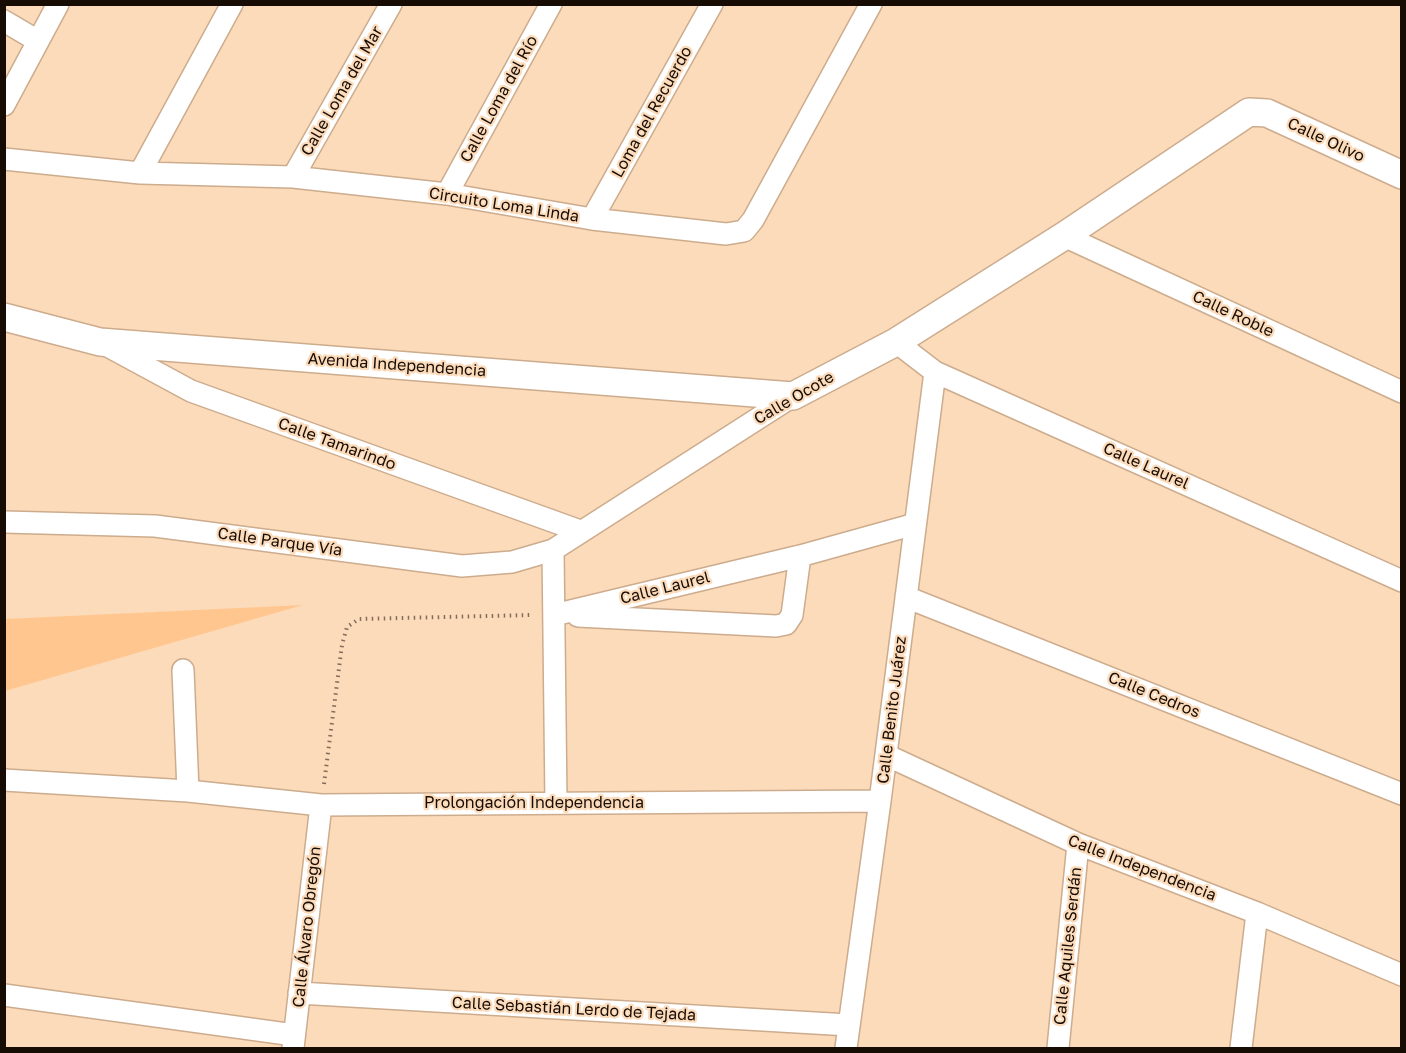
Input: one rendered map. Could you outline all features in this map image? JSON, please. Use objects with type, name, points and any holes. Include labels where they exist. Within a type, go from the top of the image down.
[{"type":"street","points":[[4,105],[58,4]]},
{"type":"street","points":[[140,172],[232,4]]},
{"type":"street","name":"Calle Loma del Mar","points":[[293,177],[391,4]]},
{"type":"street","name":"Calle Loma del Río","points":[[447,194],[551,4]]},
{"type":"street","name":"Loma del Recuerdo","points":[[592,219],[712,4]]},
{"type":"street","name":"Circuito Loma Linda","points":[[4,159],[140,172],[293,177],[447,194],[592,219],[726,234],[744,231],[753,220],[871,4]]},
{"type":"street","points":[[4,21],[38,41]]},
{"type":"street","name":"Calle Olivo","points":[[1248,112],[1267,113],[1401,175]]},
{"type":"street","name":"Calle Ocote","points":[[553,550],[793,396],[896,342],[1064,236],[1248,112]]},
{"type":"street","name":"Calle Roble","points":[[1064,236],[1401,392]]},
{"type":"street","name":"Avenida Independencia","points":[[4,317],[100,342],[793,396]]},
{"type":"street","name":"Calle Tamarindo","points":[[100,342],[191,391],[580,531]]},
{"type":"street","name":"Calle Laurel","points":[[896,342],[935,372],[1401,581]]},
{"type":"street","name":"Calle Benito Juárez","points":[[846,1048],[935,372]]},
{"type":"street","name":"Calle Parque Vía","points":[[4,522],[155,526],[462,567],[512,562],[553,550]]},
{"type":"street","name":"Calle Laurel","points":[[554,615],[800,556],[915,524]]},
{"type":"street","points":[[553,550],[556,803]]},
{"type":"street","points":[[554,615],[776,626],[786,624],[792,615],[800,556]]},
{"type":"street","name":"Calle Cedros","points":[[906,597],[1401,794]]},
{"type":"street","points":[[183,670],[188,790]]},
{"type":"street","name":"Calle Independencia","points":[[886,755],[1078,844],[1257,913],[1401,975]]},
{"type":"street","name":"Prolongación Independencia","points":[[4,780],[188,790],[321,805],[880,801]]},
{"type":"street","name":"Calle Álvaro Obregón","points":[[294,1042],[321,805]]},
{"type":"street","name":"Calle Aquiles Serdán","points":[[1058,1048],[1078,844]]},
{"type":"street","points":[[1241,1048],[1257,913]]},
{"type":"street","name":"Calle Sebastián Lerdo de Tejada","points":[[300,993],[849,1025]]},
{"type":"street","points":[[4,995],[294,1042]]},
{"type":"path","points":[[321,805],[342,645],[347,627],[359,619],[554,615]]},
{"type":"shaded area","points":[[303,605],[5,691],[5,619]]}]
